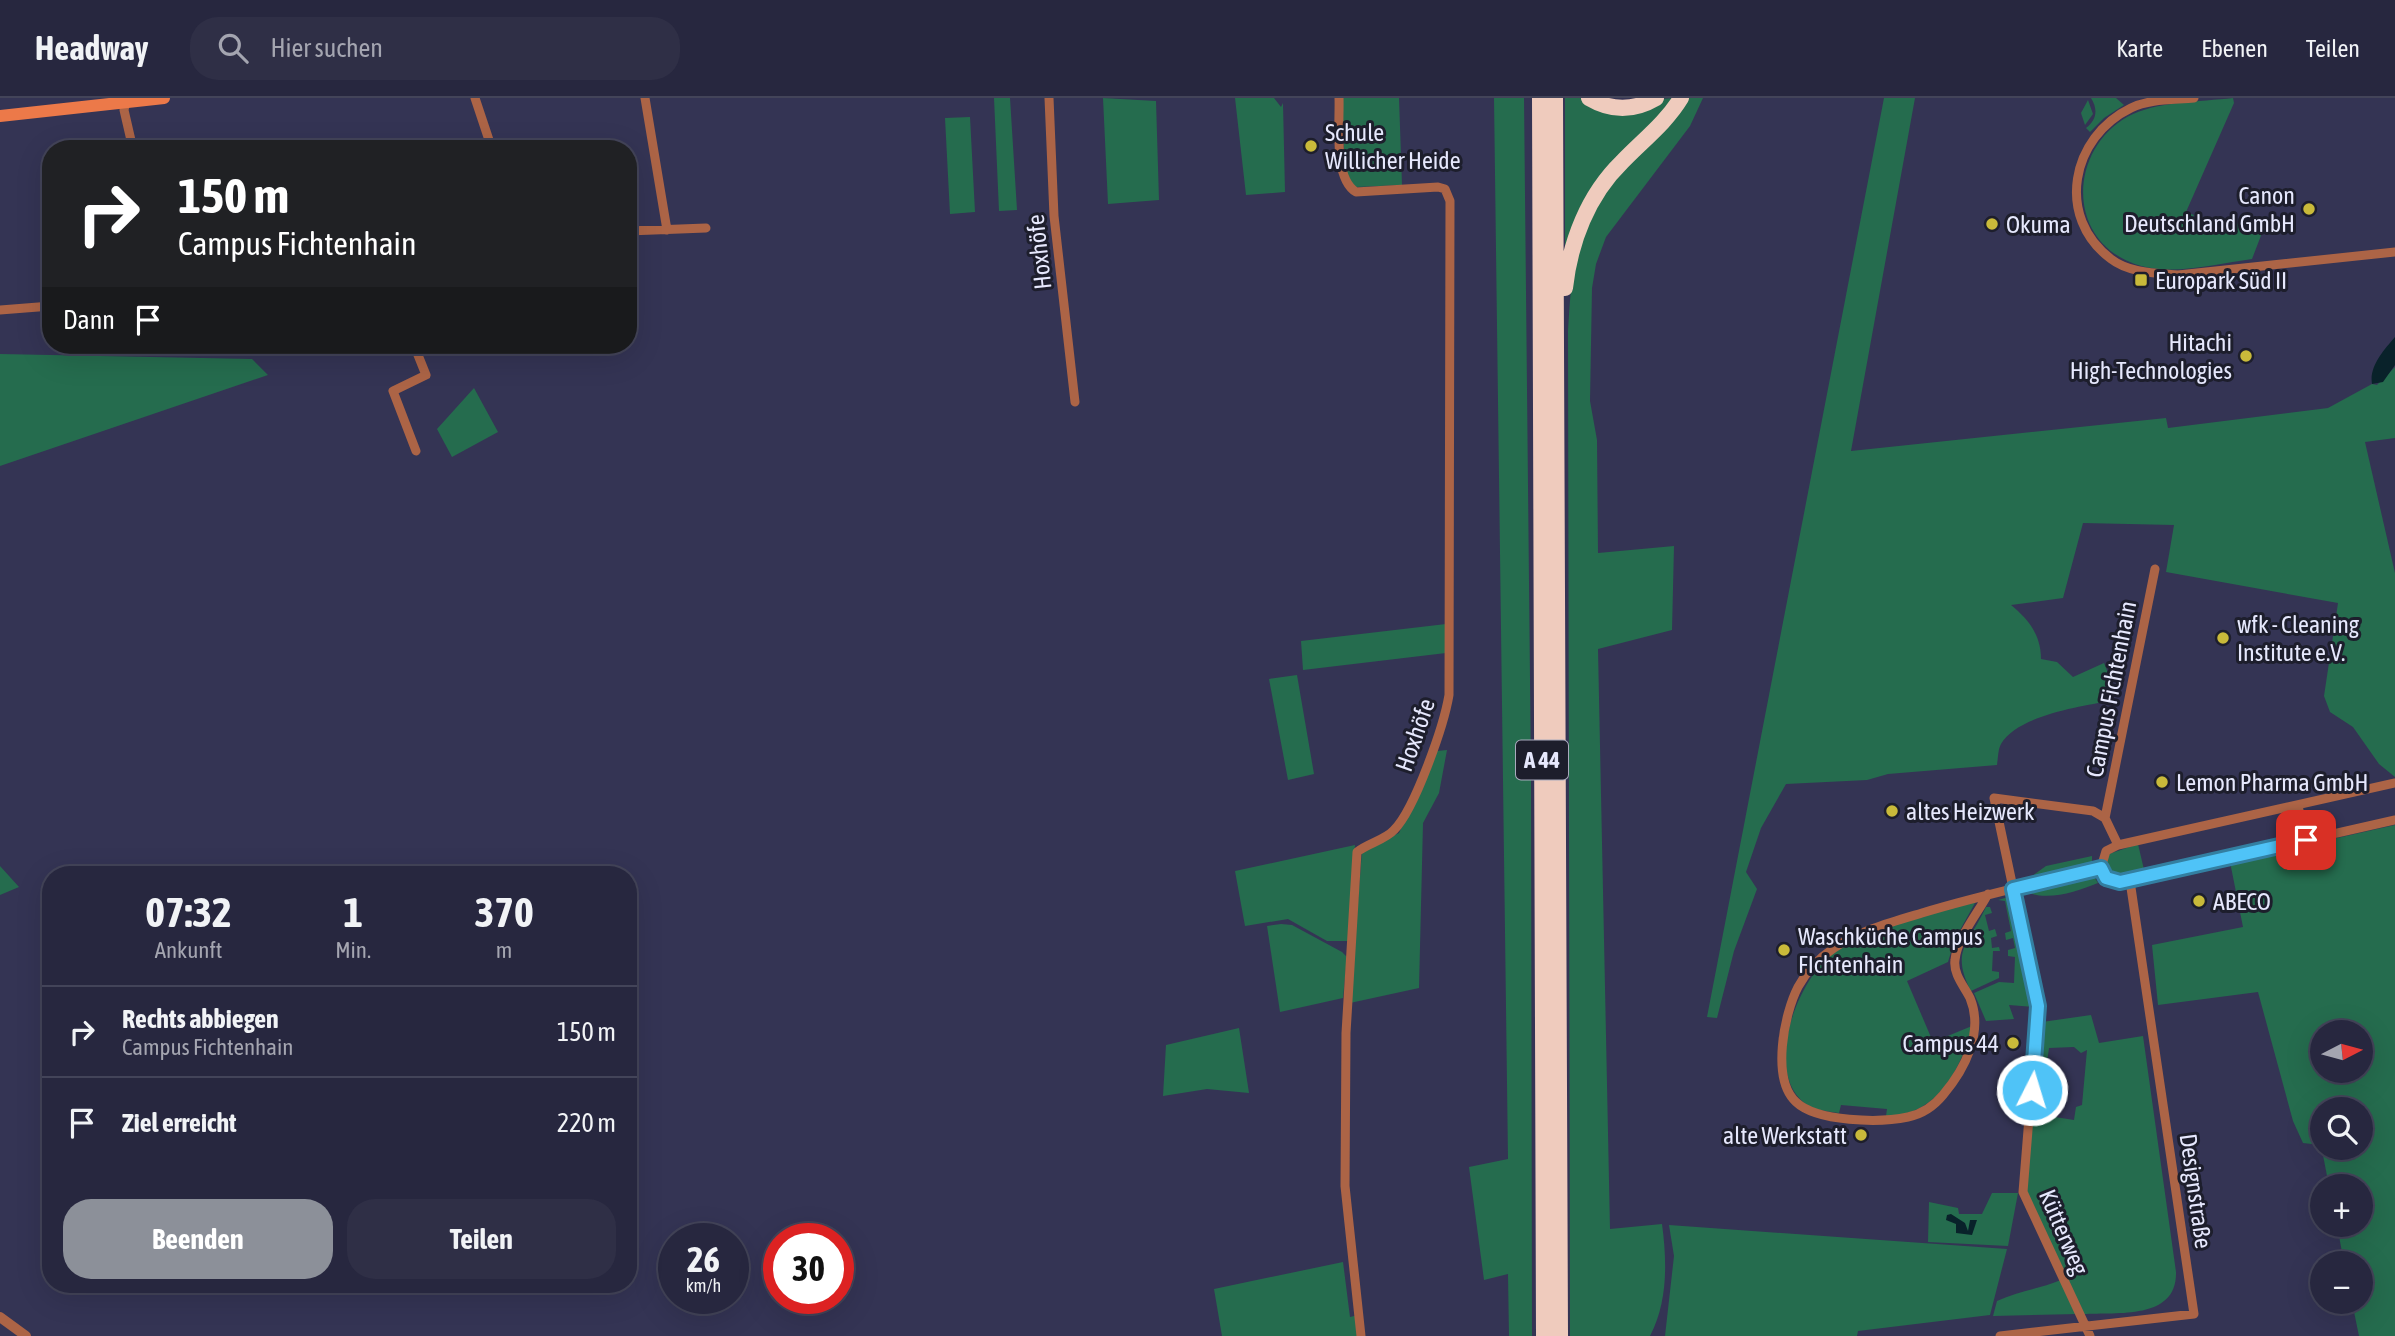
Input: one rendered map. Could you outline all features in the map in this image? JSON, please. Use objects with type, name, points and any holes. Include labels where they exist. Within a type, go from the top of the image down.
[{"type":"highway","name":"A 44","points":[[1539,98],[1544,1336]]},
{"type":"highway","name":"A 44","points":[[1555,98],[1560,1336]]},
{"type":"highway","points":[[1589,98],[1605,106],[1626,108],[1656,98]]},
{"type":"highway","points":[[1556,357],[1568,264],[1586,212],[1611,173],[1662,122],[1681,98]]},
{"type":"main road","points":[[0,116],[164,98]]},
{"type":"street","points":[[475,98],[489,140]]},
{"type":"street","points":[[645,98],[667,230]]},
{"type":"street","name":"Hoxhöfe","points":[[1049,98],[1054,216],[1075,402]]},
{"type":"street","name":"Hoxhöfe","points":[[1339,98],[1342,176],[1348,187],[1356,192],[1438,187],[1445,190],[1450,201],[1449,695],[1445,718],[1407,810],[1393,831],[1357,852],[1356,864],[1346,1033],[1345,1186],[1362,1336]]},
{"type":"street","points":[[2194,98],[2132,107],[2108,121],[2090,140],[2077,173],[2077,199],[2082,223],[2112,260],[2151,273],[2178,275],[2395,251]]},
{"type":"street","points":[[126,102],[124,110],[131,140]]},
{"type":"street","points":[[637,231],[706,228]]},
{"type":"street","points":[[0,310],[42,307]]},
{"type":"street","points":[[416,451],[393,391],[426,375],[418,354]]},
{"type":"street","name":"Campus Fichtenhain","points":[[2013,889],[1994,798],[2093,811],[2105,818],[2155,569]]},
{"type":"street","points":[[2101,868],[2106,851],[2118,845],[2395,783]]},
{"type":"street","points":[[2298,806],[2306,840]]},
{"type":"street","points":[[2105,818],[2118,845]]},
{"type":"street","points":[[2101,868],[2110,880],[2130,881],[2395,820]]},
{"type":"street","points":[[1989,894],[1956,950],[1954,963],[1974,1011],[1975,1027],[1970,1049],[1960,1071],[1942,1096],[1921,1113],[1896,1119],[1826,1117],[1812,1113],[1795,1102],[1784,1087],[1781,1074],[1784,1038],[1796,990],[1815,963],[1844,942],[1899,920],[1989,894],[2101,868]]},
{"type":"street","name":"Designstraße","points":[[2000,1336],[2194,1314],[2130,881]]},
{"type":"street","name":"Kütterweg","points":[[2013,889],[2038,1006],[2023,1192],[2090,1336]]},
{"type":"street","points":[[0,1317],[26,1336]]},
{"type":"green space","points":[[994,98],[1010,98],[1017,210],[999,211]]},
{"type":"green space","points":[[1103,98],[1156,101],[1159,200],[1108,204]]},
{"type":"green space","points":[[1235,98],[1274,98],[1281,107],[1283,103],[1285,192],[1246,195]]},
{"type":"green space","points":[[1342,98],[1399,98],[1402,185],[1356,187],[1350,183],[1345,172]]},
{"type":"green space","points":[[1494,98],[1524,98],[1531,775],[1532,1336],[1509,1336],[1508,1274],[1484,1280],[1469,1167],[1508,1159]]},
{"type":"green space","points":[[1565,98],[1583,98],[1592,104],[1674,98],[1615,165],[1565,255]]},
{"type":"green space","points":[[1687,98],[1703,98],[1690,126],[1606,237],[1596,264],[1592,288],[1590,401],[1597,440],[1598,553],[1674,546],[1672,630],[1598,649],[1610,1229],[1662,1224],[1665,1281],[1660,1309],[1650,1336],[1570,1336],[1570,297],[1581,240],[1601,200],[1627,164]]},
{"type":"green space","points":[[1884,98],[1915,98],[1851,451],[2166,418],[2168,428],[2328,408],[2372,384],[2377,385],[2395,367],[2395,438],[2365,442],[2395,573],[2395,777],[2379,764],[2353,727],[2330,712],[2324,696],[2338,603],[2166,572],[2174,525],[2083,523],[2063,598],[2011,605],[2033,629],[2039,643],[2041,659],[2057,662],[2073,677],[2104,663],[2115,690],[2110,701],[2051,714],[2021,726],[2001,744],[1997,765],[1888,774],[1867,780],[1786,784],[1761,828],[1746,872],[1757,889],[1734,951],[1717,1018],[1707,1017]]},
{"type":"green space","points":[[2091,98],[2116,98],[2124,105],[2104,118],[2090,132],[2086,128],[2094,118],[2095,110]]},
{"type":"green space","points":[[2233,98],[2234,103],[2186,212],[2194,215],[2187,229],[2267,220],[2252,259],[2190,268],[2159,269],[2130,262],[2109,249],[2094,232],[2086,213],[2083,191],[2086,170],[2095,149],[2108,131],[2127,117],[2151,108]]},
{"type":"green space","points":[[2088,100],[2093,114],[2085,125],[2081,113]]},
{"type":"green space","points":[[970,117],[975,212],[950,214],[945,118]]},
{"type":"green space","points":[[0,354],[252,359],[268,375],[0,466]]},
{"type":"green space","points":[[474,388],[498,432],[452,457],[437,429]]},
{"type":"green space","points":[[1446,624],[1446,653],[1303,670],[1301,641]]},
{"type":"green space","points":[[1297,675],[1314,774],[1288,780],[1269,679]]},
{"type":"green space","points":[[1447,750],[1439,793],[1423,823],[1419,988],[1350,1003],[1362,851],[1399,833],[1437,751]]},
{"type":"green space","points":[[2395,825],[2395,1336],[2359,1336],[2354,1314],[2373,1314],[2373,1251],[2342,1251],[2339,1237],[2373,1237],[2373,1174],[2327,1174],[2324,1160],[2373,1160],[2373,1097],[2310,1097],[2310,1144],[2303,1143],[2293,1121],[2258,992],[2158,1005],[2152,945],[2243,927],[2230,862]]},
{"type":"green space","points":[[2138,844],[2145,874],[2113,876],[2105,862],[2109,854]]},
{"type":"green space","points":[[1355,845],[1348,941],[1327,941],[1288,919],[1245,926],[1235,871]]},
{"type":"green space","points":[[2092,856],[2092,865],[2086,868],[2022,883],[2046,866]]},
{"type":"green space","points":[[0,866],[19,887],[0,895]]},
{"type":"green space","points":[[2093,875],[2098,883],[2071,892],[2042,896],[2024,891]]},
{"type":"green space","points":[[2012,896],[2035,1007],[2009,1005],[2014,1019],[1986,1021],[1974,993],[1999,982],[2014,983],[2015,957],[2008,956],[2008,950],[2015,948],[2013,938],[2006,940],[2005,933],[2011,931],[2005,901],[1998,900]]},
{"type":"green space","points":[[1972,901],[1975,903],[1955,939],[1948,962],[1907,981],[1933,1042],[1972,1026],[1961,1059],[1944,1087],[1933,1099],[1904,1114],[1886,1116],[1887,1109],[1841,1105],[1839,1113],[1804,1103],[1790,1084],[1786,1044],[1798,1002],[1819,967],[1832,954],[1861,938],[1899,923]]},
{"type":"green space","points":[[1986,907],[1990,907],[1992,913],[1985,915],[1989,931],[1995,929],[1997,936],[1991,938],[1992,948],[1999,947],[2000,951],[1993,951],[1992,971],[1999,972],[1999,978],[1971,991],[1962,966],[1962,956],[1964,947]]},
{"type":"green space","points":[[1292,925],[1347,957],[1343,998],[1280,1012],[1267,926]]},
{"type":"green space","points":[[2091,1015],[2099,1043],[2143,1036],[2176,1272],[2174,1288],[2167,1299],[2143,1310],[2083,1314],[2026,1192],[2037,1068],[2047,1070],[2042,1115],[2074,1120],[2076,1107],[2082,1105],[2087,1050],[2081,1053],[2074,1047],[2049,1048],[2047,1062],[2037,1061],[2042,1022]]},
{"type":"green space","points":[[1239,1028],[1249,1093],[1207,1089],[1163,1096],[1166,1045]]},
{"type":"green space","points":[[1992,1193],[2018,1193],[2008,1246],[1928,1242],[1929,1202],[1958,1208],[1959,1214],[1982,1214]]},
{"type":"green space","points":[[1669,1225],[2007,1249],[1990,1315],[1858,1331],[1857,1336],[1665,1336],[1674,1256]]},
{"type":"green space","points":[[1343,1262],[1350,1317],[1358,1315],[1358,1336],[1222,1336],[1214,1289]]},
{"type":"green space","points":[[2061,1280],[2077,1314],[1993,1316],[1997,1301]]},
{"type":"water","points":[[2395,337],[2395,365],[2383,382],[2372,384],[2375,365]]},
{"type":"water","points":[[1951,1214],[1965,1223],[1968,1231],[1970,1220],[1977,1220],[1972,1235],[1956,1233],[1956,1224],[1946,1220],[1947,1215]]},
{"type":"place","name":"Schule Willicher Heide","points":[[1311,146]]},
{"type":"place","name":"Canon Deutschland GmbH","points":[[2309,209]]},
{"type":"place","name":"Okuma","points":[[1992,224]]},
{"type":"place","name":"Europark Süd II","points":[[2141,280]]},
{"type":"place","name":"Hitachi High-Technologies","points":[[2246,356]]},
{"type":"place","name":"wfk - Cleaning Institute e.V.","points":[[2223,638]]},
{"type":"place","name":"Lemon Pharma GmbH","points":[[2162,782]]},
{"type":"place","name":"altes Heizwerk","points":[[1892,811]]},
{"type":"place","name":"ABECO","points":[[2199,901]]},
{"type":"place","name":"Waschküche Campus FIchtenhain","points":[[1784,950]]},
{"type":"place","name":"Campus 44","points":[[2013,1043]]},
{"type":"place","name":"alte Werkstatt","points":[[1861,1135]]},
{"type":"route","points":[[2032,1090],[2038,1006],[2013,889],[2101,868],[2106,878],[2120,882],[2306,840]]}]
